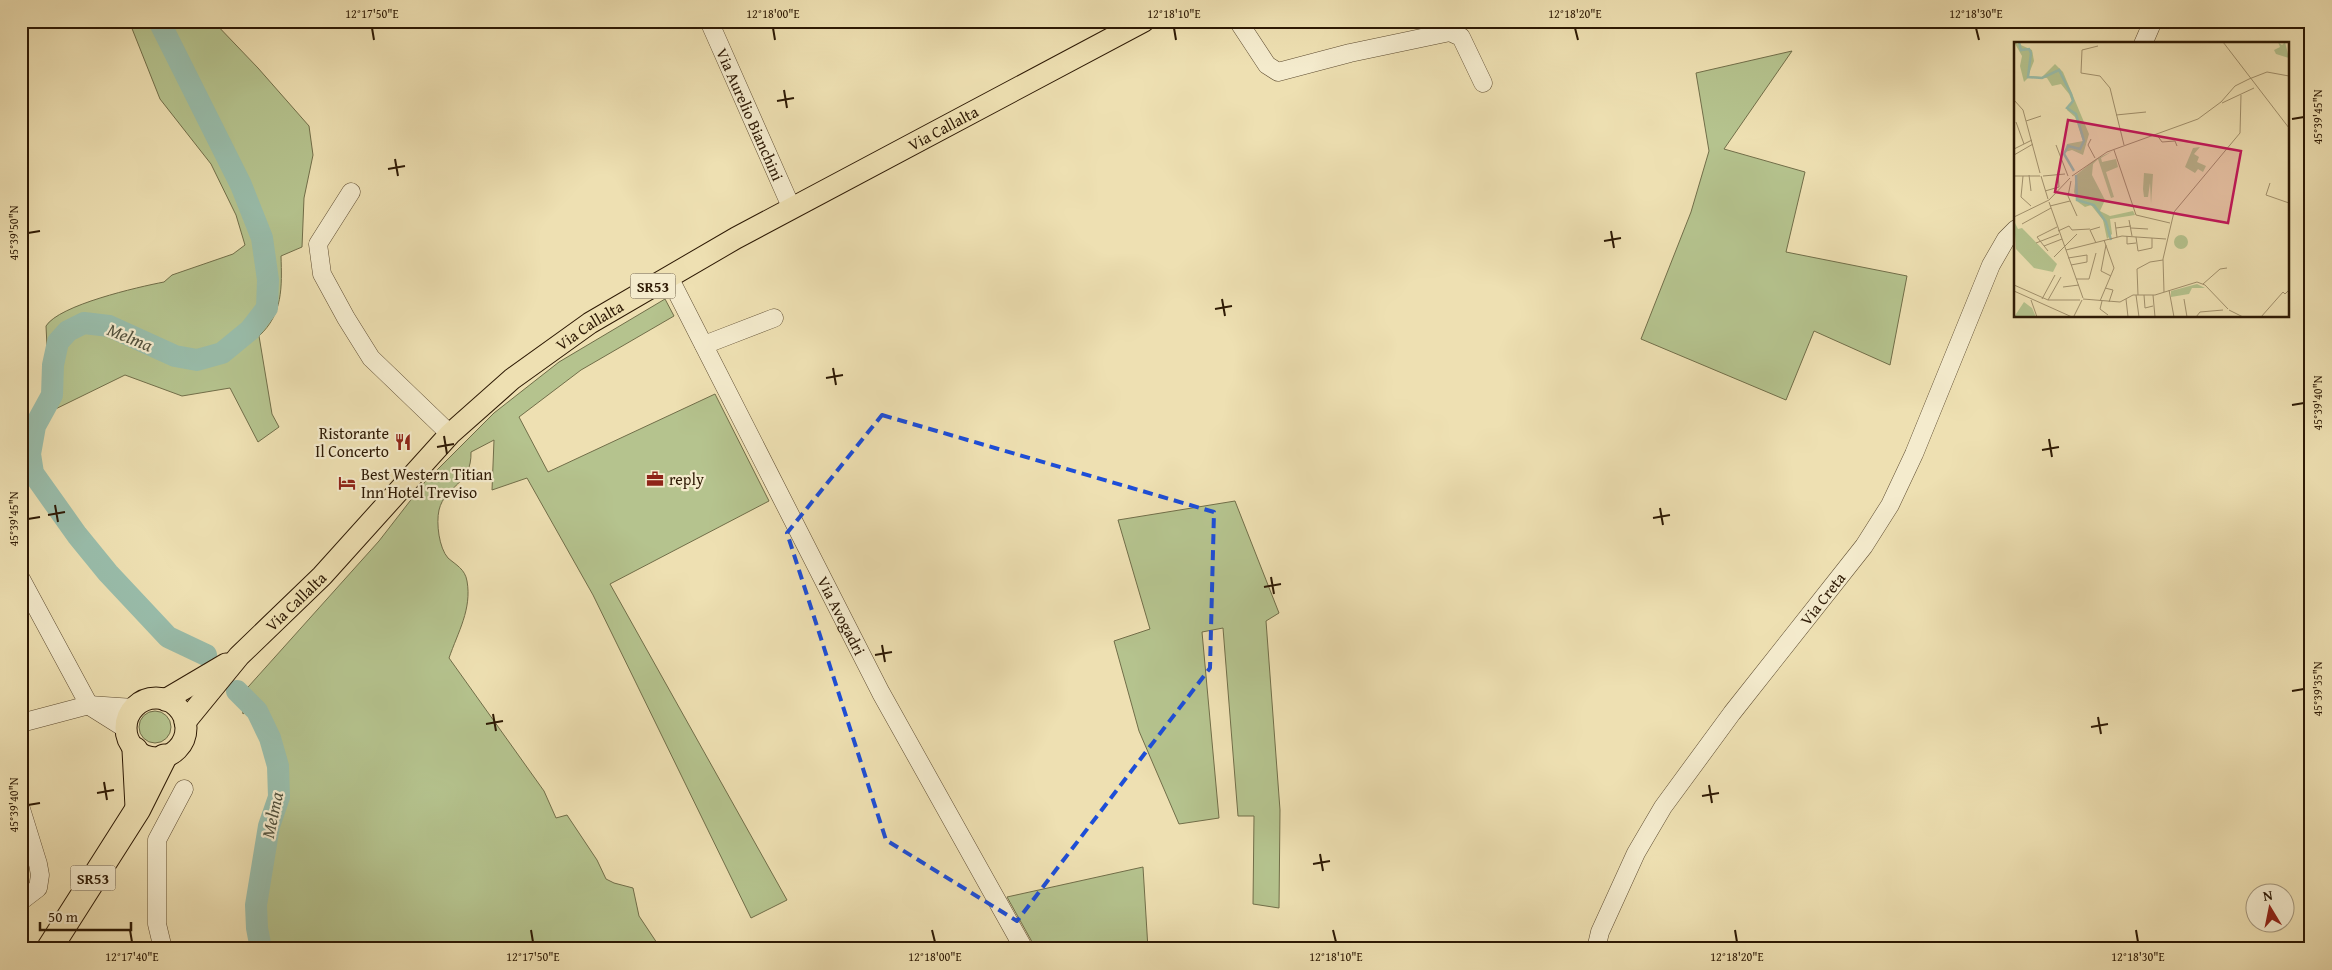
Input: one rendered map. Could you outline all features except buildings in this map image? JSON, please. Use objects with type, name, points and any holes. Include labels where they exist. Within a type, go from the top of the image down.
[{"type":"highway","points":[[131,739],[138,809]]},
{"type":"highway","name":"SR53","points":[[49,949],[138,809],[164,757]]},
{"type":"main road","name":"Via Callalta","points":[[185,722],[239,656],[322,576],[450,434],[512,379],[590,323],[669,277],[792,209],[1144,21]]},
{"type":"main road","name":"Via Callalta","points":[[165,700],[239,656]]},
{"type":"main road","points":[[152,699],[165,700],[176,706],[185,722],[185,734],[181,744],[174,752],[164,757],[147,757],[131,739],[128,718],[134,708],[152,699]]},
{"type":"street","name":"Via Aurelio Bianchini","points":[[709,21],[792,209]]},
{"type":"street","points":[[1238,21],[1267,65],[1278,72],[1350,53],[1450,32],[1461,37],[1483,83]]},
{"type":"street","points":[[2144,42],[2153,21]]},
{"type":"street","points":[[351,192],[318,244],[322,274],[371,358],[450,434]]},
{"type":"street","name":"Via Creta","points":[[1596,949],[1606,918],[1636,853],[1663,807],[1732,713],[1864,546],[1890,505],[1914,454],[1992,265],[2006,239],[2014,230]]},
{"type":"street","name":"Via Avogadri","points":[[669,277],[881,694],[1024,949]]},
{"type":"street","points":[[704,345],[774,318]]},
{"type":"street","points":[[21,579],[89,705],[131,739]]},
{"type":"street","points":[[21,723],[89,705],[134,708]]},
{"type":"street","points":[[163,949],[157,924],[157,840],[184,789]]},
{"type":"street","points":[[21,809],[40,875],[38,888],[21,901]]},
{"type":"highlighted area","points":[[882,415],[1214,512],[1210,668],[1017,921],[886,840],[787,533]]},
{"type":"green space","points":[[129,21],[213,21],[309,126],[313,155],[304,198],[302,247],[281,256],[281,289],[277,309],[267,328],[259,336],[272,414],[279,427],[258,442],[230,388],[182,396],[125,375],[33,420],[49,387],[46,326],[54,318],[82,304],[100,298],[164,282],[172,275],[233,254],[245,245],[236,215],[211,164],[160,99]]},
{"type":"green space","points":[[1792,51],[1724,149],[1805,172],[1786,252],[1907,276],[1890,365],[1814,331],[1786,400],[1641,339],[1691,212],[1709,151],[1696,73]]},
{"type":"green space","points":[[665,299],[674,316],[581,370],[519,417],[548,472],[715,394],[769,501],[610,584],[787,900],[751,918],[593,595],[527,478],[492,490],[494,440],[471,452],[467,471],[447,495],[439,510],[438,528],[442,548],[448,558],[464,573],[468,591],[466,611],[449,658],[544,791],[556,818],[567,815],[597,860],[606,879],[633,888],[639,916],[661,949],[257,949],[251,911],[262,844],[274,806],[276,776],[266,736],[249,709],[243,714],[240,696],[379,541],[424,483],[494,413],[559,362]]},
{"type":"green space","points":[[1235,501],[1279,613],[1266,621],[1280,810],[1279,908],[1253,904],[1254,816],[1238,816],[1223,628],[1202,632],[1219,818],[1179,824],[1139,731],[1114,641],[1150,629],[1118,520]]},
{"type":"green space","points":[[155,711],[161,712],[166,716],[170,721],[170,733],[166,738],[161,742],[155,743],[149,742],[144,738],[140,733],[139,727],[140,721],[144,716],[149,712]]},
{"type":"green space","points":[[1143,867],[1148,949],[1036,949],[1007,897]]},
{"type":"waterway","name":"Melma","points":[[159,21],[241,185],[262,238],[268,280],[267,308],[250,330],[222,353],[197,360],[175,356],[109,326],[84,323],[68,331],[58,342],[53,365],[52,395],[35,426],[30,454],[33,473],[77,535],[108,573],[168,637],[206,655]]},
{"type":"waterway","name":"Melma","points":[[237,691],[257,711],[270,738],[278,766],[279,797],[269,826],[256,905],[257,928],[261,949]]},
{"type":"place","name":"Ristorante Il Concerto","points":[[403,442]]},
{"type":"place","name":"reply","points":[[655,479]]},
{"type":"place","name":"Best Western Titian Inn Hotel Treviso","points":[[347,483]]}]
